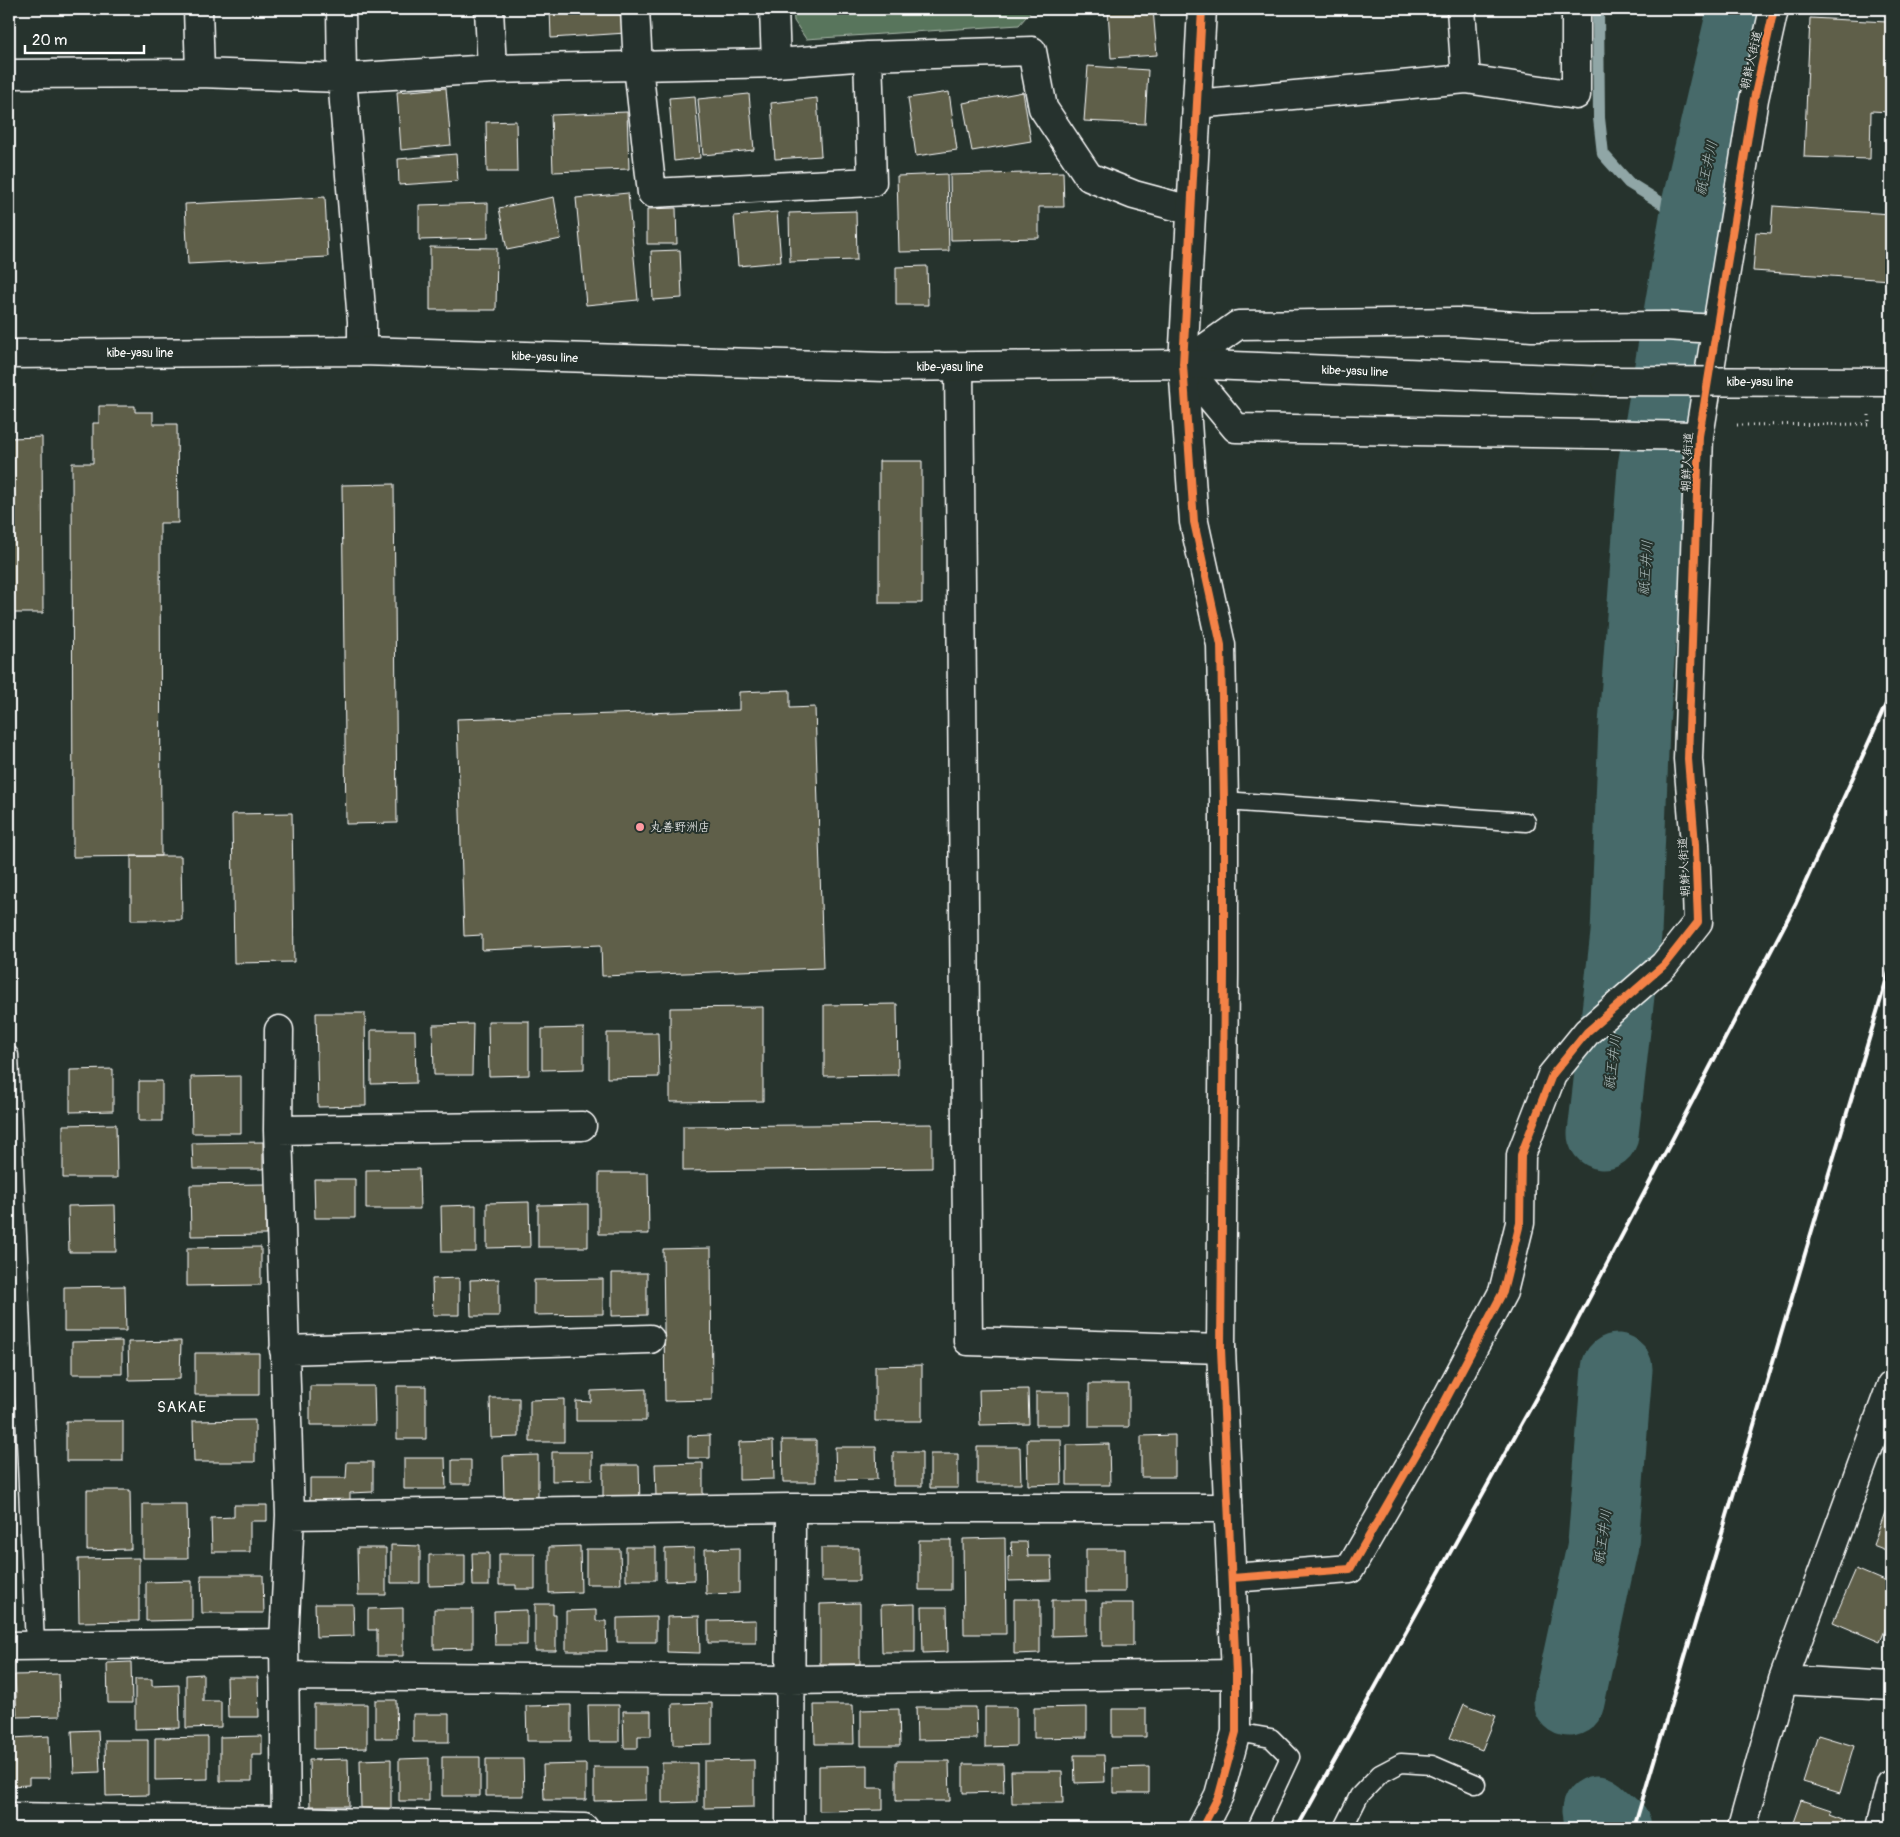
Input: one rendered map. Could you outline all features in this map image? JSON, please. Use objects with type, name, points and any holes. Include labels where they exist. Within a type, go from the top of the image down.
[{"type":"street","points":[[198,9],[200,73]]},
{"type":"street","points":[[341,9],[342,78],[362,321],[362,352]]},
{"type":"street","points":[[490,9],[492,69]]},
{"type":"street","points":[[635,9],[638,66],[652,193],[872,182],[868,56]]},
{"type":"street","points":[[774,9],[776,63]]},
{"type":"street","points":[[1202,9],[1182,364],[1194,522],[1221,645],[1224,802],[1220,1349],[1236,1674],[1236,1732],[1219,1795],[1202,1828]]},
{"type":"street","points":[[1461,9],[1466,79]]},
{"type":"street","points":[[1196,104],[1466,79],[1576,95],[1576,9]]},
{"type":"street","name":"朝鮮人街道","points":[[1232,1578],[1350,1569],[1426,1438],[1503,1292],[1520,1223],[1521,1156],[1552,1075],[1587,1032],[1664,965],[1698,922],[1695,844],[1688,759],[1689,436],[1707,328],[1774,9]]},
{"type":"street","points":[[9,74],[200,73],[342,78],[492,69],[776,63],[868,56],[1032,51],[1043,108],[1089,177],[1134,195],[1190,210]]},
{"type":"street","points":[[1182,364],[1238,325],[1457,322],[1532,326],[1665,326],[1707,328]]},
{"type":"street","name":"kibe-yasu line","points":[[9,354],[362,352],[865,367],[1182,364],[1606,380],[1891,382]]},
{"type":"street","points":[[1182,364],[1236,428],[1689,436]]},
{"type":"street","points":[[959,367],[968,1341],[1220,1349]]},
{"type":"street","points":[[279,1030],[278,1130],[290,1515],[284,1643],[286,1824]]},
{"type":"street","points":[[278,1130],[582,1126]]},
{"type":"street","points":[[284,1350],[650,1339]]},
{"type":"street","points":[[1742,1828],[1783,1680],[1891,1386]]},
{"type":"street","points":[[290,1515],[791,1508],[1228,1508]]},
{"type":"street","points":[[790,1828],[791,1508]]},
{"type":"street","points":[[22,1645],[284,1643]]},
{"type":"street","points":[[284,1676],[790,1680],[1236,1674]]},
{"type":"street","points":[[1783,1680],[1891,1686]]},
{"type":"street","points":[[1880,1828],[1891,1783]]},
{"type":"street","points":[[9,1817],[286,1824],[584,1828]]},
{"type":"lane","points":[[1224,802],[1526,822]]},
{"type":"lane","points":[[9,1055],[22,1645]]},
{"type":"lane","points":[[1236,1732],[1271,1738],[1290,1757],[1257,1828]]},
{"type":"lane","points":[[1342,1828],[1359,1796],[1380,1774],[1401,1763],[1432,1765],[1476,1784]]},
{"type":"path","points":[[1739,425],[1870,424]]},
{"type":"green space","points":[[793,9],[1033,9],[1019,25],[806,39],[794,21]]},
{"type":"building","points":[[550,9],[625,9],[626,33],[551,38]]},
{"type":"building","points":[[1108,9],[1153,9],[1157,55],[1111,58]]},
{"type":"building","points":[[1810,18],[1887,22],[1887,48],[1891,48],[1891,112],[1871,111],[1870,159],[1804,157]]},
{"type":"building","points":[[1088,66],[1148,70],[1145,124],[1084,121]]},
{"type":"building","points":[[446,88],[451,145],[401,150],[397,92]]},
{"type":"building","points":[[949,92],[957,150],[916,156],[908,98]]},
{"type":"building","points":[[1023,92],[1031,141],[972,151],[963,103]]},
{"type":"building","points":[[749,94],[754,150],[703,155],[698,99]]},
{"type":"building","points":[[695,96],[700,158],[674,161],[669,98]]},
{"type":"building","points":[[817,98],[821,156],[775,159],[771,103]]},
{"type":"building","points":[[627,112],[629,169],[553,172],[551,115]]},
{"type":"building","points":[[516,121],[517,172],[487,172],[486,122]]},
{"type":"building","points":[[456,154],[458,181],[399,185],[398,159]]},
{"type":"building","points":[[1063,172],[1064,207],[1039,207],[1039,238],[951,240],[950,175]]},
{"type":"building","points":[[947,174],[949,251],[899,252],[897,176]]},
{"type":"building","points":[[628,193],[638,300],[586,305],[576,198]]},
{"type":"building","points":[[325,197],[328,257],[188,264],[185,204]]},
{"type":"building","points":[[554,197],[561,239],[507,250],[499,208]]},
{"type":"building","points":[[12,199],[14,258],[9,258],[9,200]]},
{"type":"building","points":[[488,203],[488,238],[419,240],[419,205]]},
{"type":"building","points":[[1773,206],[1891,214],[1891,280],[1753,271],[1756,232],[1771,233]]},
{"type":"building","points":[[676,208],[677,244],[647,244],[647,209]]},
{"type":"building","points":[[856,211],[857,260],[790,262],[789,213]]},
{"type":"building","points":[[777,212],[781,262],[738,266],[734,216]]},
{"type":"building","points":[[430,247],[497,248],[496,310],[430,310]]},
{"type":"building","points":[[680,250],[682,298],[653,300],[651,251]]},
{"type":"building","points":[[927,266],[928,305],[896,305],[896,267]]},
{"type":"building","points":[[99,406],[135,406],[135,412],[153,412],[153,424],[177,424],[178,523],[160,523],[161,856],[73,857],[72,463],[93,463],[93,423],[99,423]]},
{"type":"building","points":[[42,437],[43,613],[9,613],[9,438]]},
{"type":"building","points":[[879,461],[922,461],[922,603],[879,603]]},
{"type":"building","points":[[394,484],[397,823],[346,824],[342,485]]},
{"type":"building","name":"丸善野洲店","points":[[790,690],[790,708],[815,707],[823,968],[602,976],[601,945],[482,950],[482,935],[464,936],[457,719],[739,710],[739,692]]},
{"type":"building","points":[[292,813],[294,962],[234,963],[232,814]]},
{"type":"building","points":[[131,856],[181,856],[182,920],[131,920]]},
{"type":"building","points":[[897,1004],[898,1075],[824,1076],[824,1005]]},
{"type":"building","points":[[763,1007],[763,1101],[670,1102],[670,1008]]},
{"type":"building","points":[[316,1013],[365,1013],[366,1106],[318,1107]]},
{"type":"building","points":[[488,1021],[529,1021],[529,1075],[489,1076]]},
{"type":"building","points":[[473,1024],[472,1075],[434,1075],[433,1025]]},
{"type":"building","points":[[584,1028],[584,1069],[542,1070],[542,1029]]},
{"type":"building","points":[[371,1030],[415,1030],[416,1083],[371,1084]]},
{"type":"building","points":[[607,1033],[658,1033],[659,1077],[607,1078]]},
{"type":"building","points":[[113,1069],[113,1111],[70,1112],[70,1070]]},
{"type":"building","points":[[241,1076],[241,1133],[192,1133],[191,1077]]},
{"type":"building","points":[[139,1081],[162,1081],[162,1121],[139,1121]]},
{"type":"building","points":[[116,1124],[117,1178],[63,1178],[63,1125]]},
{"type":"building","points":[[932,1124],[932,1168],[683,1171],[683,1126]]},
{"type":"building","points":[[263,1142],[263,1169],[193,1169],[192,1143]]},
{"type":"building","points":[[419,1169],[420,1209],[366,1209],[366,1170]]},
{"type":"building","points":[[599,1173],[648,1173],[649,1234],[599,1234]]},
{"type":"building","points":[[314,1179],[355,1179],[355,1218],[315,1218]]},
{"type":"building","points":[[266,1184],[266,1235],[191,1236],[190,1185]]},
{"type":"building","points":[[529,1202],[530,1247],[487,1248],[487,1203]]},
{"type":"building","points":[[588,1204],[588,1247],[538,1247],[538,1205]]},
{"type":"building","points":[[115,1205],[116,1252],[69,1252],[68,1206]]},
{"type":"building","points":[[476,1205],[476,1252],[442,1252],[441,1206]]},
{"type":"building","points":[[261,1247],[261,1285],[187,1286],[187,1248]]},
{"type":"building","points":[[711,1248],[712,1400],[665,1401],[663,1249]]},
{"type":"building","points":[[612,1273],[647,1273],[647,1315],[612,1316]]},
{"type":"building","points":[[459,1278],[459,1315],[433,1315],[432,1279]]},
{"type":"building","points":[[499,1279],[499,1316],[471,1316],[470,1280]]},
{"type":"building","points":[[603,1279],[603,1314],[534,1315],[534,1280]]},
{"type":"building","points":[[125,1286],[126,1331],[64,1331],[64,1287]]},
{"type":"building","points":[[122,1341],[122,1374],[72,1374],[72,1342]]},
{"type":"building","points":[[181,1341],[180,1379],[129,1380],[128,1342]]},
{"type":"building","points":[[195,1353],[259,1353],[259,1395],[195,1395]]},
{"type":"building","points":[[922,1365],[922,1421],[875,1421],[875,1366]]},
{"type":"building","points":[[1089,1384],[1129,1384],[1129,1427],[1089,1427]]},
{"type":"building","points":[[310,1386],[374,1386],[375,1425],[310,1425]]},
{"type":"building","points":[[397,1386],[426,1386],[426,1439],[397,1439]]},
{"type":"building","points":[[646,1389],[646,1421],[576,1421],[576,1401],[591,1402],[591,1391]]},
{"type":"building","points":[[1028,1389],[1029,1424],[980,1425],[979,1390]]},
{"type":"building","points":[[1036,1392],[1070,1392],[1070,1425],[1036,1425]]},
{"type":"building","points":[[490,1398],[519,1398],[519,1437],[491,1438]]},
{"type":"building","points":[[564,1399],[564,1442],[530,1442],[530,1400]]},
{"type":"building","points":[[255,1420],[255,1462],[194,1462],[193,1421]]},
{"type":"building","points":[[66,1421],[123,1421],[123,1461],[66,1461]]},
{"type":"building","points":[[710,1435],[710,1458],[688,1458],[688,1436]]},
{"type":"building","points":[[1175,1435],[1175,1477],[1141,1477],[1141,1436]]},
{"type":"building","points":[[1027,1439],[1061,1439],[1062,1484],[1028,1485]]},
{"type":"building","points":[[782,1440],[816,1440],[816,1482],[783,1482]]},
{"type":"building","points":[[773,1441],[774,1479],[739,1480],[739,1442]]},
{"type":"building","points":[[1109,1444],[1110,1485],[1067,1485],[1067,1445]]},
{"type":"building","points":[[835,1447],[876,1447],[877,1479],[836,1480]]},
{"type":"building","points":[[977,1447],[1020,1447],[1021,1484],[977,1484]]},
{"type":"building","points":[[552,1452],[592,1452],[592,1480],[552,1481]]},
{"type":"building","points":[[893,1452],[922,1452],[922,1486],[893,1486]]},
{"type":"building","points":[[930,1454],[958,1454],[958,1488],[930,1488]]},
{"type":"building","points":[[538,1455],[538,1501],[504,1502],[503,1456]]},
{"type":"building","points":[[404,1458],[445,1458],[446,1489],[404,1489]]},
{"type":"building","points":[[452,1460],[471,1460],[471,1484],[452,1484]]},
{"type":"building","points":[[347,1462],[373,1462],[373,1492],[350,1493],[350,1507],[310,1507],[310,1478],[346,1478]]},
{"type":"building","points":[[703,1463],[703,1496],[656,1497],[655,1464]]},
{"type":"building","points":[[603,1465],[639,1465],[640,1505],[603,1505]]},
{"type":"building","points":[[87,1490],[130,1490],[131,1549],[87,1550]]},
{"type":"building","points":[[1891,1496],[1891,1552],[1873,1545]]},
{"type":"building","points":[[143,1504],[187,1504],[188,1558],[143,1558]]},
{"type":"building","points":[[234,1505],[267,1505],[267,1521],[250,1521],[250,1552],[212,1552],[211,1518],[234,1517]]},
{"type":"building","points":[[1005,1538],[1006,1634],[964,1634],[963,1539]]},
{"type":"building","points":[[919,1540],[951,1540],[951,1590],[919,1590]]},
{"type":"building","points":[[1011,1542],[1027,1542],[1028,1556],[1051,1556],[1052,1580],[1008,1581],[1008,1557],[1012,1556]]},
{"type":"building","points":[[391,1545],[420,1546],[420,1583],[391,1583]]},
{"type":"building","points":[[580,1546],[581,1592],[549,1593],[549,1547]]},
{"type":"building","points":[[626,1547],[656,1547],[656,1580],[626,1580]]},
{"type":"building","points":[[357,1548],[386,1548],[386,1595],[358,1595]]},
{"type":"building","points":[[694,1548],[694,1580],[665,1581],[665,1549]]},
{"type":"building","points":[[739,1548],[739,1593],[706,1594],[705,1549]]},
{"type":"building","points":[[821,1548],[859,1548],[859,1581],[821,1581]]},
{"type":"building","points":[[586,1549],[620,1549],[621,1584],[586,1584]]},
{"type":"building","points":[[1086,1549],[1125,1549],[1125,1592],[1086,1592]]},
{"type":"building","points":[[472,1553],[489,1553],[489,1586],[473,1586]]},
{"type":"building","points":[[499,1554],[535,1554],[535,1589],[516,1589],[516,1585],[499,1585]]},
{"type":"building","points":[[429,1555],[465,1555],[465,1585],[429,1586]]},
{"type":"building","points":[[139,1558],[139,1621],[79,1622],[78,1559]]},
{"type":"building","points":[[1856,1569],[1891,1584],[1891,1616],[1880,1642],[1833,1622]]},
{"type":"building","points":[[201,1575],[263,1575],[264,1613],[202,1613]]},
{"type":"building","points":[[192,1581],[192,1620],[146,1621],[146,1582]]},
{"type":"building","points":[[1014,1599],[1040,1599],[1040,1653],[1014,1654]]},
{"type":"building","points":[[1052,1600],[1086,1600],[1086,1635],[1052,1636]]},
{"type":"building","points":[[860,1603],[860,1664],[820,1664],[820,1604]]},
{"type":"building","points":[[1102,1603],[1133,1603],[1133,1646],[1102,1646]]},
{"type":"building","points":[[315,1604],[353,1604],[354,1636],[316,1637]]},
{"type":"building","points":[[535,1604],[553,1604],[553,1615],[556,1615],[556,1651],[535,1651]]},
{"type":"building","points":[[915,1604],[915,1652],[882,1652],[881,1605]]},
{"type":"building","points":[[922,1607],[947,1607],[948,1652],[923,1653]]},
{"type":"building","points":[[403,1608],[403,1656],[377,1656],[377,1630],[368,1630],[368,1609]]},
{"type":"building","points":[[434,1609],[473,1609],[473,1648],[434,1649]]},
{"type":"building","points":[[527,1610],[527,1645],[495,1645],[494,1611]]},
{"type":"building","points":[[596,1610],[596,1621],[606,1621],[607,1651],[566,1651],[566,1611]]},
{"type":"building","points":[[699,1616],[700,1653],[667,1652],[667,1617]]},
{"type":"building","points":[[656,1617],[656,1642],[617,1642],[617,1618]]},
{"type":"building","points":[[756,1620],[756,1643],[708,1643],[708,1621]]},
{"type":"building","points":[[131,1662],[132,1703],[108,1703],[107,1663]]},
{"type":"building","points":[[59,1674],[60,1716],[17,1717],[15,1675]]},
{"type":"building","points":[[203,1674],[203,1701],[221,1701],[221,1727],[186,1728],[186,1675]]},
{"type":"building","points":[[227,1677],[258,1677],[259,1717],[228,1717]]},
{"type":"building","points":[[135,1679],[152,1679],[152,1686],[179,1685],[180,1728],[135,1729]]},
{"type":"building","points":[[375,1700],[396,1700],[397,1738],[375,1738]]},
{"type":"building","points":[[712,1703],[712,1744],[673,1745],[672,1704]]},
{"type":"building","points":[[314,1704],[367,1704],[367,1748],[314,1749]]},
{"type":"building","points":[[1464,1704],[1496,1716],[1482,1750],[1450,1738]]},
{"type":"building","points":[[571,1705],[571,1741],[527,1741],[526,1706]]},
{"type":"building","points":[[588,1705],[619,1705],[619,1742],[589,1742]]},
{"type":"building","points":[[814,1705],[853,1705],[854,1744],[815,1744]]},
{"type":"building","points":[[916,1707],[976,1707],[977,1739],[917,1740]]},
{"type":"building","points":[[985,1707],[1016,1707],[1016,1746],[985,1747]]},
{"type":"building","points":[[1087,1707],[1087,1737],[1034,1738],[1034,1708]]},
{"type":"building","points":[[899,1709],[900,1746],[861,1746],[861,1710]]},
{"type":"building","points":[[1112,1709],[1146,1709],[1146,1737],[1112,1737]]},
{"type":"building","points":[[623,1711],[651,1711],[651,1736],[638,1736],[638,1748],[624,1748]]},
{"type":"building","points":[[413,1714],[449,1714],[449,1742],[413,1742]]},
{"type":"building","points":[[98,1730],[100,1772],[74,1773],[72,1731]]},
{"type":"building","points":[[1818,1735],[1854,1746],[1840,1793],[1803,1782]]},
{"type":"building","points":[[49,1736],[50,1778],[29,1778],[29,1785],[9,1786],[9,1749],[12,1749],[12,1738]]},
{"type":"building","points":[[262,1736],[262,1755],[252,1755],[252,1781],[220,1781],[220,1737]]},
{"type":"building","points":[[208,1737],[208,1779],[155,1780],[155,1738]]},
{"type":"building","points":[[105,1740],[148,1740],[148,1795],[106,1796]]},
{"type":"building","points":[[1074,1755],[1104,1755],[1105,1782],[1075,1783]]},
{"type":"building","points":[[442,1757],[480,1757],[480,1796],[442,1796]]},
{"type":"building","points":[[429,1758],[429,1801],[399,1801],[399,1759]]},
{"type":"building","points":[[348,1759],[349,1806],[310,1806],[309,1760]]},
{"type":"building","points":[[391,1759],[391,1808],[361,1808],[360,1760]]},
{"type":"building","points":[[486,1759],[523,1759],[524,1796],[486,1796]]},
{"type":"building","points":[[754,1760],[754,1807],[704,1808],[704,1761]]},
{"type":"building","points":[[896,1761],[949,1761],[950,1801],[896,1801]]},
{"type":"building","points":[[662,1763],[697,1763],[697,1802],[662,1803]]},
{"type":"building","points":[[586,1764],[586,1800],[544,1800],[543,1765]]},
{"type":"building","points":[[963,1764],[1003,1764],[1004,1792],[963,1793]]},
{"type":"building","points":[[868,1765],[868,1788],[883,1788],[883,1810],[819,1811],[819,1766]]},
{"type":"building","points":[[594,1767],[646,1767],[646,1800],[594,1801]]},
{"type":"building","points":[[1149,1767],[1149,1793],[1113,1793],[1113,1768]]},
{"type":"building","points":[[1011,1771],[1062,1771],[1063,1803],[1012,1803]]},
{"type":"building","points":[[1801,1800],[1831,1810],[1829,1814],[1845,1820],[1842,1828],[1791,1828]]},
{"type":"waterway","points":[[1598,9],[1599,118],[1603,154],[1629,183],[1663,204],[1693,228]]},
{"type":"waterway","name":"祇王井川","points":[[1603,1134],[1626,934],[1634,725],[1653,468],[1698,201],[1743,9]]},
{"type":"waterway","name":"祇王井川","points":[[1569,1701],[1603,1544],[1617,1369]]},
{"type":"waterway","name":"祇王井川","points":[[1597,1811],[1616,1828]]},
{"type":"railway","points":[[1297,1828],[1551,1371],[1796,903],[1891,693]]},
{"type":"railway","points":[[1634,1828],[1891,965]]},
{"type":"cycle path","points":[[1202,9],[1183,364],[1194,522],[1221,645],[1224,801],[1221,1349],[1236,1674],[1236,1732],[1219,1795],[1202,1828]]},
{"type":"cycle path","points":[[1232,1578],[1350,1569],[1426,1437],[1503,1292],[1520,1223],[1521,1155],[1552,1075],[1587,1032],[1664,965],[1698,922],[1695,844],[1688,759],[1699,436],[1754,99],[1774,9]]},
{"type":"place","name":"丸善野洲店","points":[[640,827]]},
{"type":"district","name":"SAKAE","points":[[182,1407]]}]
